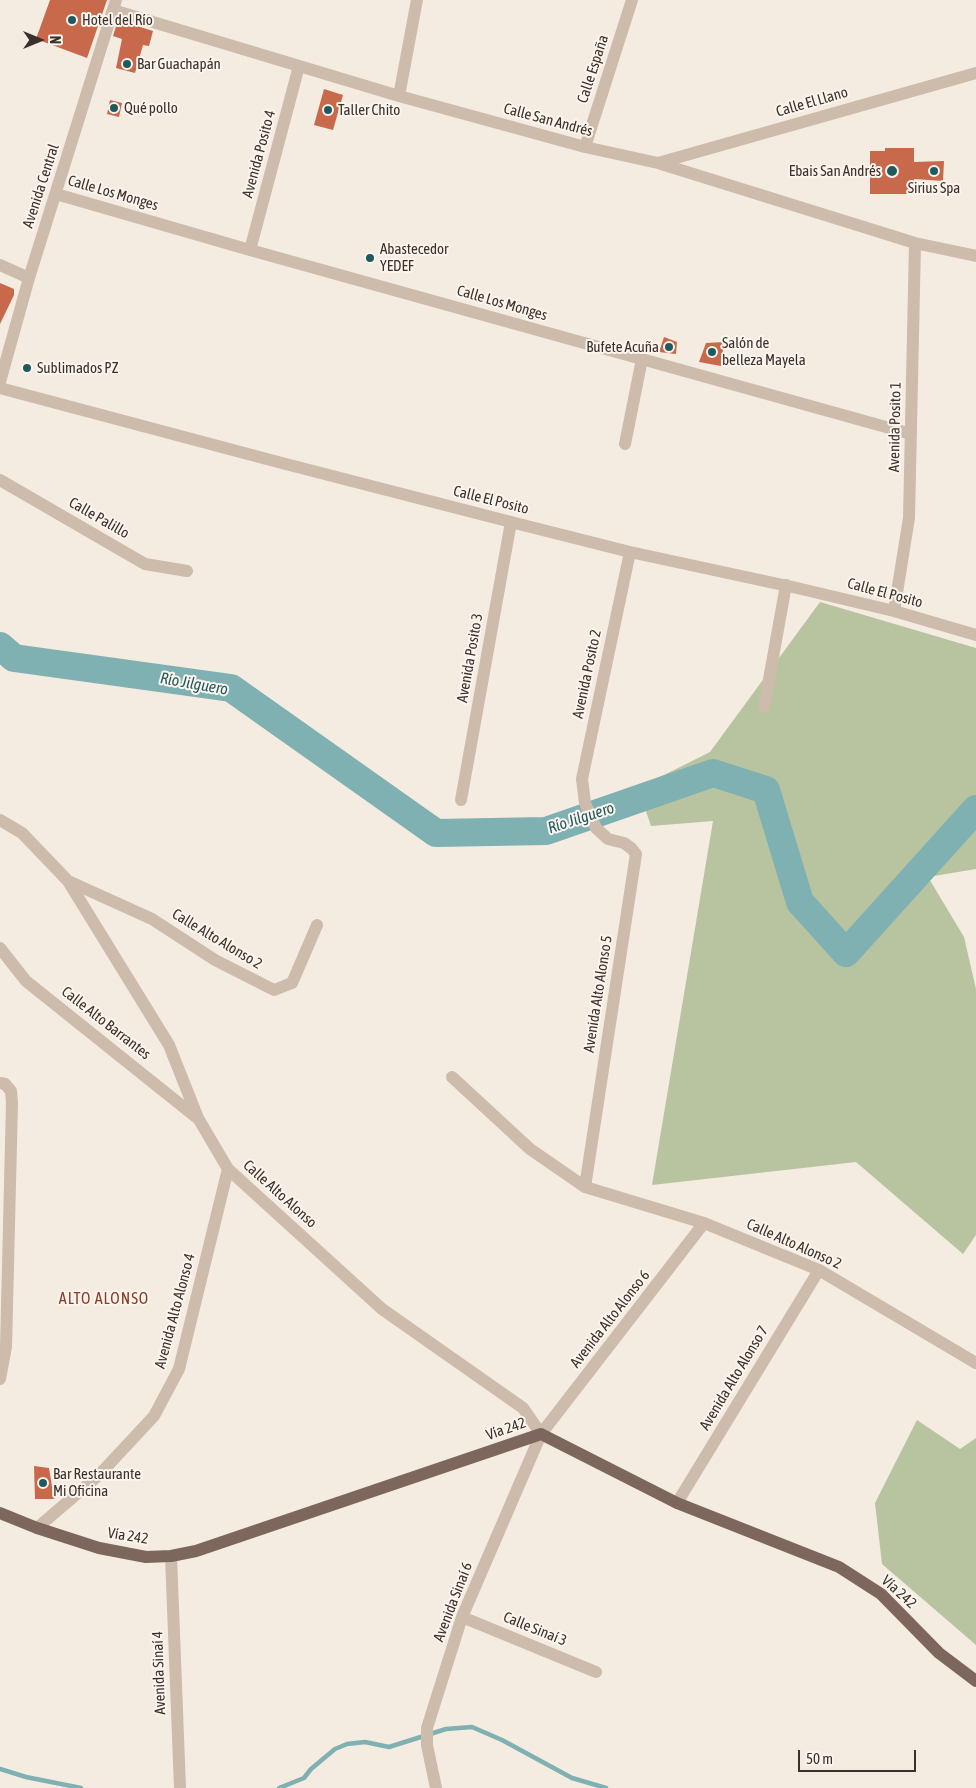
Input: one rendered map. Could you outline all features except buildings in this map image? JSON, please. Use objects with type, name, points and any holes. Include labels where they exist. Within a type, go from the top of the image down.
[{"type":"main road","name":"Vía 242","points":[[0,1513],[37,1528],[99,1548],[146,1557],[171,1556],[196,1551],[542,1434],[678,1503],[839,1567],[881,1594],[939,1653],[976,1681]]},
{"type":"street","points":[[399,96],[417,0]]},
{"type":"street","name":"Calle España","points":[[585,147],[632,0]]},
{"type":"street","name":"Calle San Andrés","points":[[115,5],[299,66],[399,96],[585,147],[658,163],[915,243],[976,256]]},
{"type":"street","name":"Avenida Central","points":[[0,382],[29,278],[115,5]]},
{"type":"street","name":"Avenida Posito 4","points":[[250,250],[299,66]]},
{"type":"street","name":"Calle El Llano","points":[[658,163],[976,73]]},
{"type":"street","name":"Calle Los Monges","points":[[56,194],[911,434]]},
{"type":"street","name":"Avenida Posito 1","points":[[894,611],[909,518],[915,243]]},
{"type":"street","points":[[0,265],[29,278]]},
{"type":"street","points":[[625,444],[642,359]]},
{"type":"street","name":"Calle El Posito","points":[[0,388],[268,460],[511,522],[630,552],[786,585],[894,611],[976,635]]},
{"type":"street","name":"Calle Palillo","points":[[0,480],[145,564],[187,571]]},
{"type":"street","name":"Avenida Posito 3","points":[[461,800],[511,522]]},
{"type":"street","name":"Avenida Posito 2","points":[[596,828],[585,803],[582,779],[630,552]]},
{"type":"street","points":[[764,707],[786,585]]},
{"type":"street","name":"Calle Alto Alonso","points":[[0,820],[22,833],[68,881],[169,1045],[198,1118],[228,1170],[382,1309],[523,1408],[542,1434]]},
{"type":"street","name":"Avenida Alto Alonso 5","points":[[585,1187],[636,854],[624,843],[608,838],[596,828]]},
{"type":"street","name":"Calle Alto Alonso 2","points":[[68,881],[152,919],[215,960],[274,990],[292,983],[317,925]]},
{"type":"street","name":"Calle Alto Barrantes","points":[[0,948],[26,981],[198,1118]]},
{"type":"street","name":"Calle Alto Alonso 2","points":[[452,1077],[530,1149],[585,1187],[704,1224],[819,1270],[976,1363]]},
{"type":"street","points":[[0,1083],[5,1084],[11,1092],[12,1103],[3,1346],[0,1379]]},
{"type":"street","name":"Avenida Alto Alonso 4","points":[[37,1528],[100,1475],[154,1416],[179,1369],[228,1170]]},
{"type":"street","name":"Avenida Alto Alonso 6","points":[[542,1434],[704,1224]]},
{"type":"street","name":"Avenida Alto Alonso 7","points":[[678,1503],[819,1270]]},
{"type":"street","name":"Avenida Sinaí 6","points":[[436,1788],[428,1745],[428,1728],[462,1617],[542,1434]]},
{"type":"street","name":"Avenida Sinaí 4","points":[[171,1556],[180,1788]]},
{"type":"street","name":"Calle Sinaí 3","points":[[462,1617],[596,1672]]},
{"type":"green space","points":[[820,602],[976,648],[976,869],[928,877],[964,937],[976,989],[976,1235],[963,1254],[856,1162],[652,1185],[713,821],[651,826],[638,788],[710,752]]},
{"type":"green space","points":[[917,1420],[960,1449],[976,1438],[976,1645],[882,1564],[875,1503]]},
{"type":"waterway","name":"Río Jilguero","points":[[0,646],[14,658],[231,688],[436,833],[546,831],[713,773],[766,790],[800,902],[846,953],[976,809]]},
{"type":"waterway","points":[[279,1788],[304,1778],[311,1769],[335,1749],[347,1744],[365,1742],[389,1747],[446,1729],[472,1727],[502,1740],[572,1778],[606,1788]]},
{"type":"waterway","points":[[0,1769],[26,1777],[81,1788]]},
{"type":"place","name":"Hotel del Río","points":[[72,20]]},
{"type":"place","name":"Bar Guachapán","points":[[127,64]]},
{"type":"place","name":"Qué pollo","points":[[114,108]]},
{"type":"place","name":"Taller Chito","points":[[328,110]]},
{"type":"place","name":"Ebais San Andrés","points":[[892,171]]},
{"type":"place","name":"Sirius Spa","points":[[934,171]]},
{"type":"place","name":"Abastecedor YEDEF","points":[[370,258]]},
{"type":"place","name":"Bufete Acuña","points":[[669,347]]},
{"type":"place","name":"Salón de belleza Mayela","points":[[712,352]]},
{"type":"place","name":"Sublimados PZ","points":[[27,368]]},
{"type":"place","name":"Bar Restaurante Mi Oficina","points":[[43,1483]]},
{"type":"district","name":"ALTO ALONSO","points":[[104,1299]]}]
